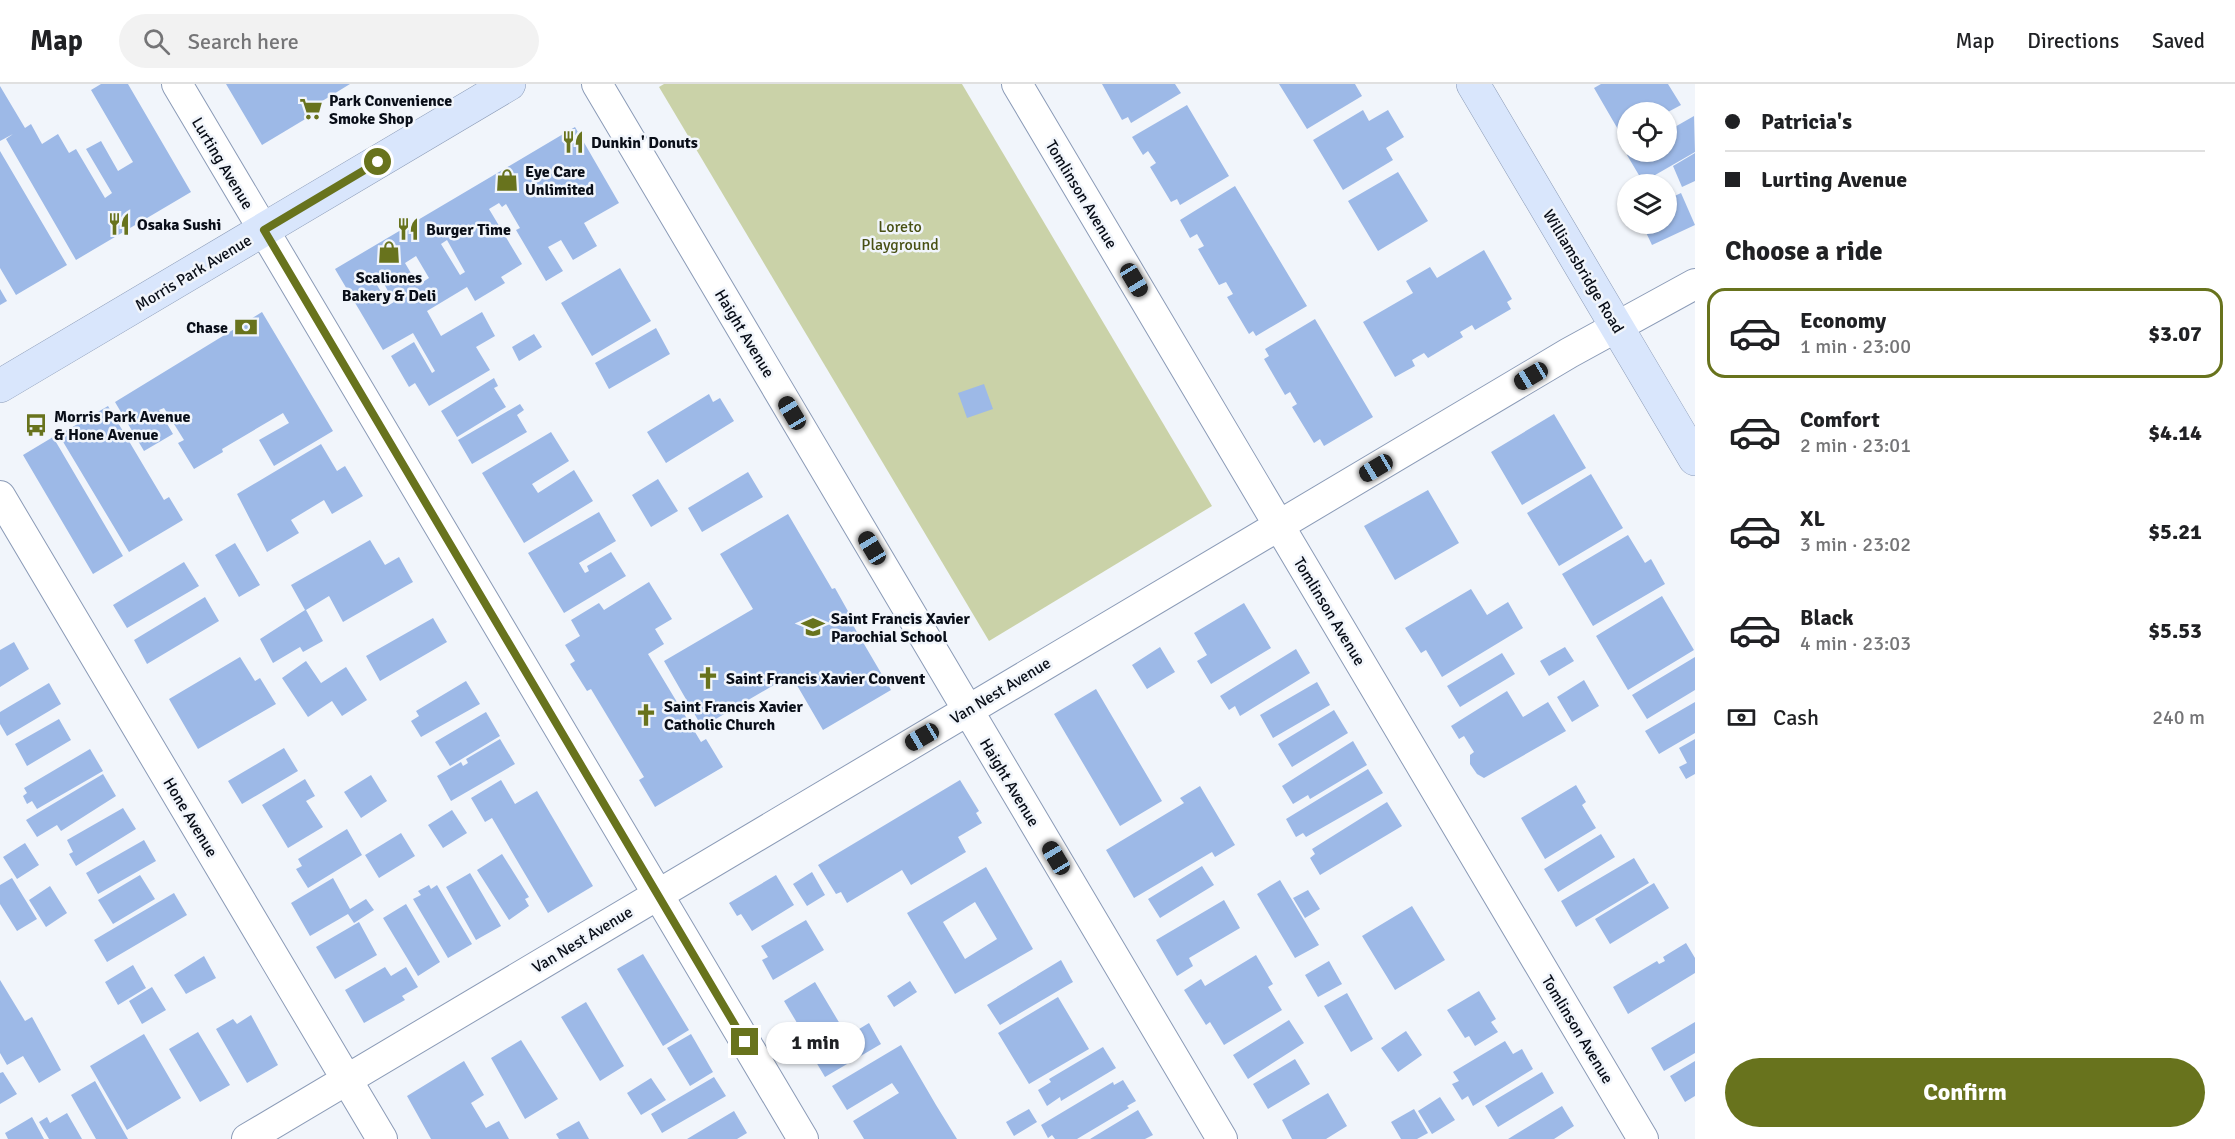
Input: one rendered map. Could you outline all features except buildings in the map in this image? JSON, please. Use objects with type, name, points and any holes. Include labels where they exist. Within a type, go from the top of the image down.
[{"type":"main road","name":"Morris Park Avenue","points":[[0,386],[509,84]]},
{"type":"main road","name":"Williamsbridge Road","points":[[1473,84],[1695,459]]},
{"type":"street","name":"Lurting Avenue","points":[[177,84],[803,1139]]},
{"type":"street","name":"Haight Avenue","points":[[597,84],[1222,1139]]},
{"type":"street","name":"Tomlinson Avenue","points":[[1017,84],[1643,1139]]},
{"type":"street","name":"Van Nest Avenue","points":[[247,1139],[1618,326],[1695,284]]},
{"type":"street","name":"Hone Avenue","points":[[0,496],[382,1139]]},
{"type":"green space","name":"Loreto Playground","points":[[664,84],[962,84],[1212,506],[989,641],[659,87]]},
{"type":"place","name":"Park Convenience Smoke Shop","points":[[311,109]]},
{"type":"place","name":"Dunkin' Donuts","points":[[573,142]]},
{"type":"place","name":"Eye Care Unlimited","points":[[507,180]]},
{"type":"place","name":"Osaka Sushi","points":[[119,224]]},
{"type":"place","name":"Burger Time","points":[[408,229]]},
{"type":"place","name":"Scaliones Bakery & Deli","points":[[389,252]]},
{"type":"place","name":"Chase","points":[[246,327]]},
{"type":"place","name":"Morris Park Avenue & Hone Avenue","points":[[36,425]]},
{"type":"place","name":"Saint Francis Xavier Parochial School","points":[[813,627]]},
{"type":"place","name":"Saint Francis Xavier Convent","points":[[708,678]]},
{"type":"place","name":"Saint Francis Xavier Catholic Church","points":[[646,715]]},
{"type":"route","points":[[378,162],[264,230],[745,1042]]}]
